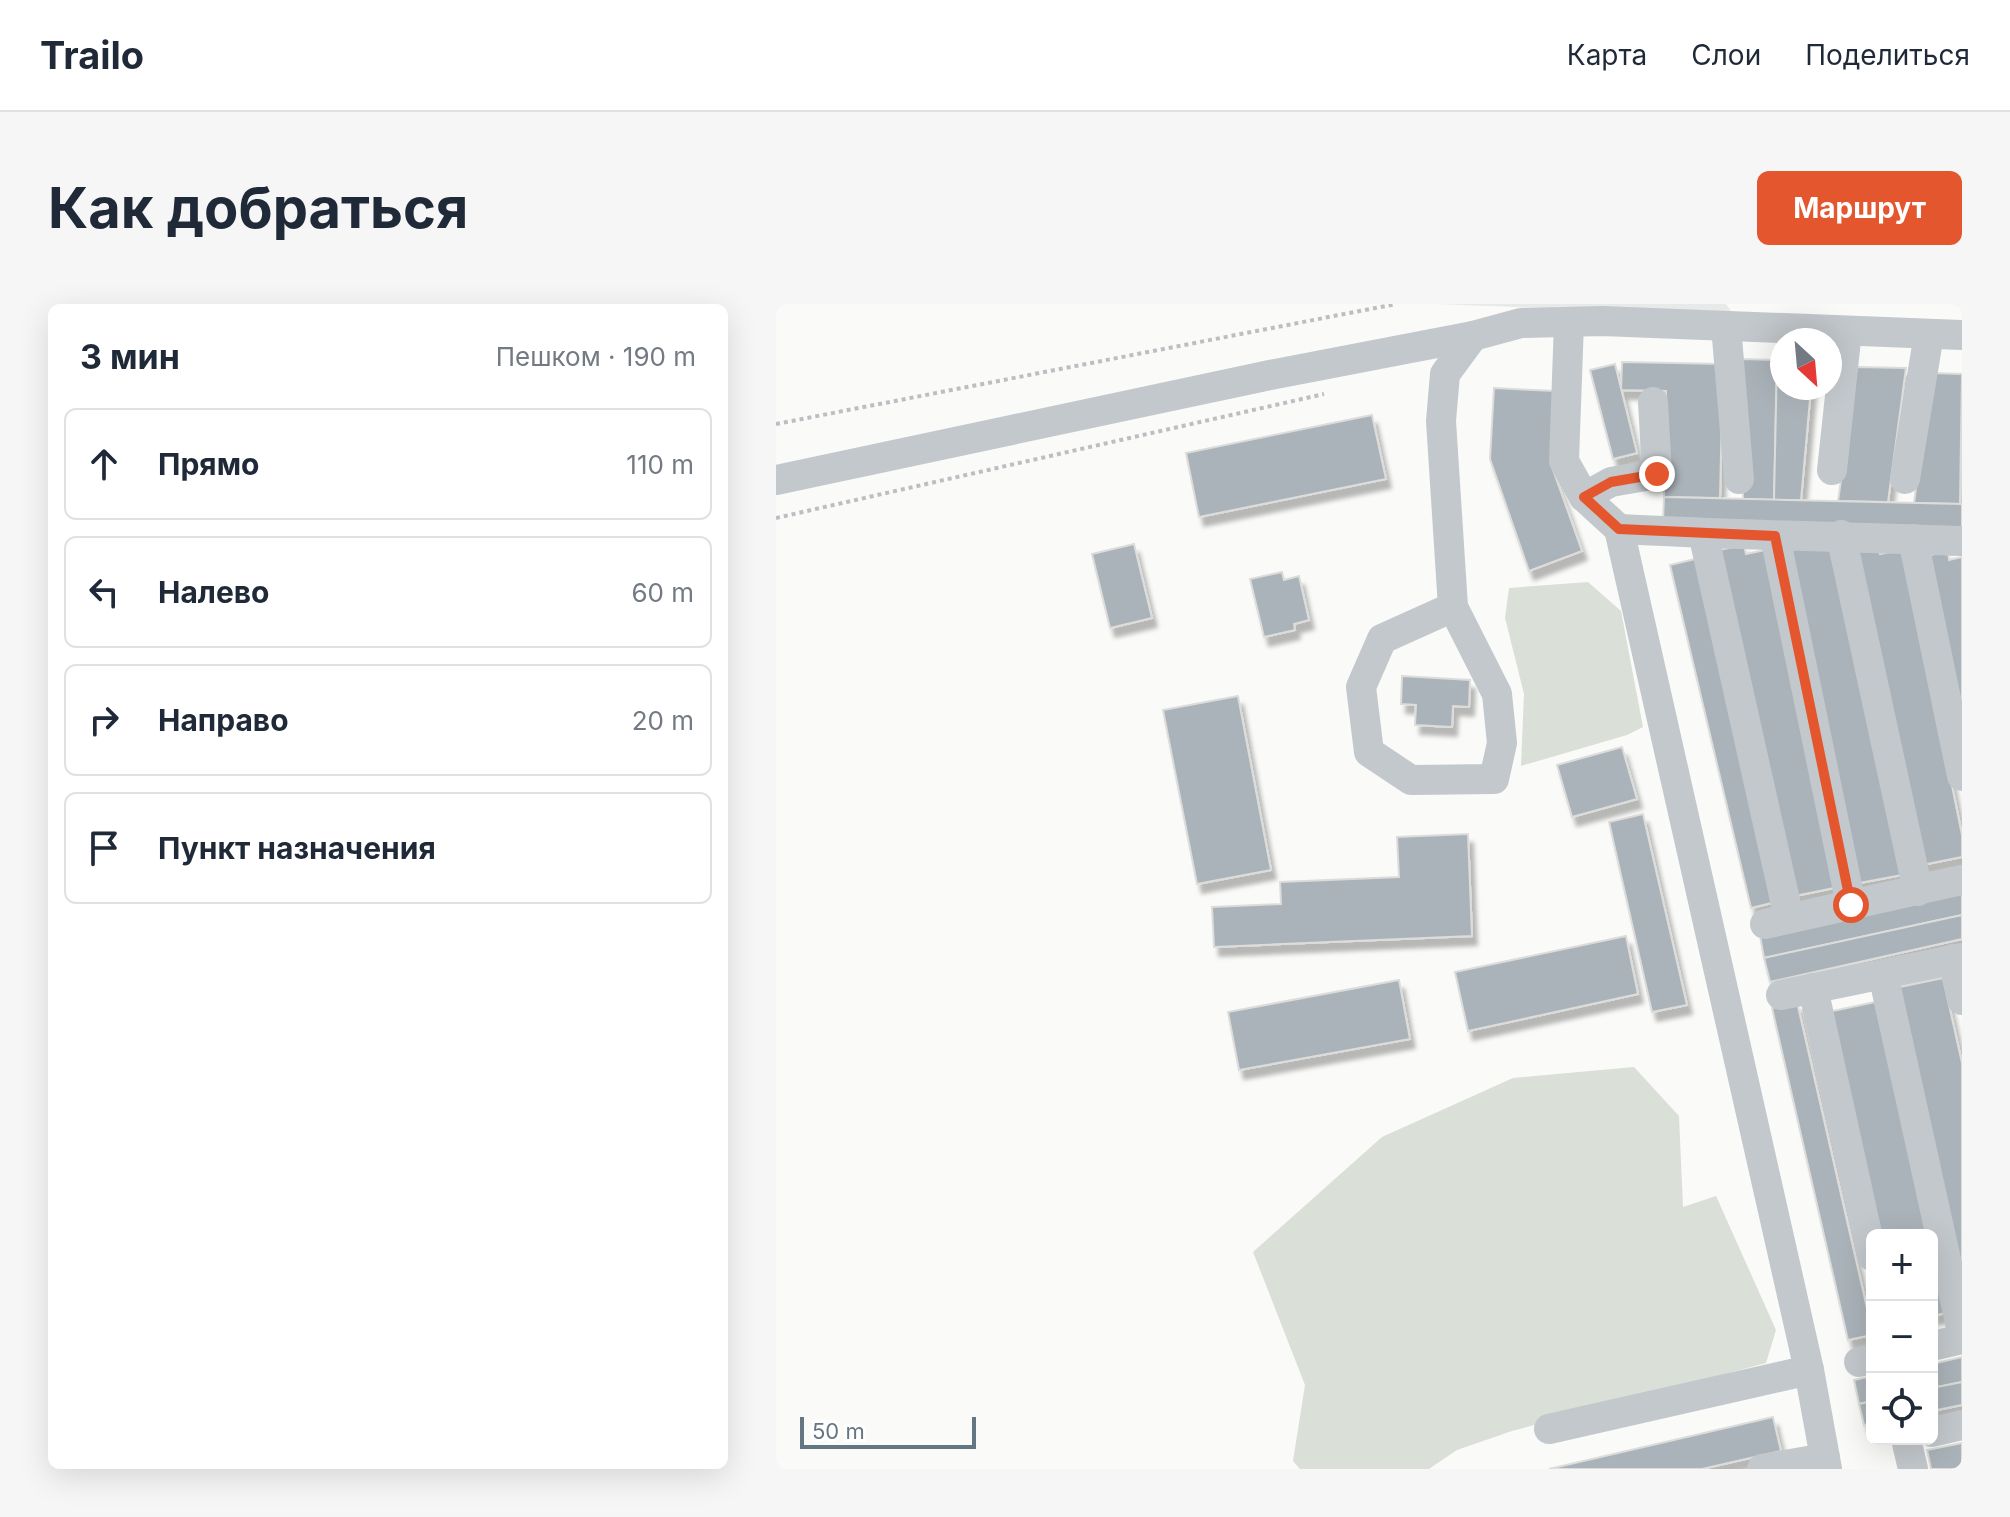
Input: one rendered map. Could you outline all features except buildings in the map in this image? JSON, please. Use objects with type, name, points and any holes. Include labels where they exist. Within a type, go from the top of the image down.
[{"type":"street","points":[[1569,322],[1564,461],[1584,497],[1619,529],[1809,1370],[1826,1464],[1762,1469]]},
{"type":"street","points":[[776,480],[1270,375],[1473,336],[1521,323],[1726,326],[1962,335]]},
{"type":"street","points":[[1726,326],[1739,479]]},
{"type":"street","points":[[1832,470],[1847,331]]},
{"type":"street","points":[[1905,479],[1929,334]]},
{"type":"street","points":[[1453,607],[1382,639],[1361,687],[1369,752],[1411,780],[1494,779],[1502,743],[1497,694],[1453,607],[1441,421],[1445,374],[1473,336]]},
{"type":"street","points":[[1584,497],[1611,482],[1657,474],[1653,402]]},
{"type":"street","points":[[1619,529],[1962,541]]},
{"type":"street","points":[[1703,533],[1777,921],[1962,880]]},
{"type":"street","points":[[1841,535],[1918,891]]},
{"type":"street","points":[[1775,536],[1851,905]]},
{"type":"street","points":[[1913,539],[1962,776]]},
{"type":"street","points":[[1781,995],[1958,959],[1962,1000]]},
{"type":"street","points":[[1883,974],[1962,1332]]},
{"type":"street","points":[[1813,988],[1866,1229]]},
{"type":"street","points":[[1938,1345],[1962,1339]]},
{"type":"street","points":[[1549,1429],[1809,1370]]},
{"type":"street","points":[[1938,1431],[1962,1425]]},
{"type":"street","points":[[1907,1445],[1913,1469]]},
{"type":"path","points":[[776,424],[1396,304]]},
{"type":"path","points":[[776,518],[1325,394]]},
{"type":"shaded area","points":[[1438,304],[1726,304],[1734,316]]},
{"type":"shaded area","points":[[1588,582],[1621,611],[1643,727],[1627,735],[1521,766],[1524,694],[1505,618],[1509,588]]},
{"type":"shaded area","points":[[1634,1067],[1679,1116],[1683,1207],[1716,1196],[1776,1330],[1766,1363],[1512,1431],[1457,1450],[1429,1469],[1300,1469],[1293,1461],[1305,1385],[1253,1252],[1382,1137],[1513,1078]]},
{"type":"route","points":[[1657,474],[1611,482],[1584,497],[1619,529],[1775,536],[1851,905]]}]
